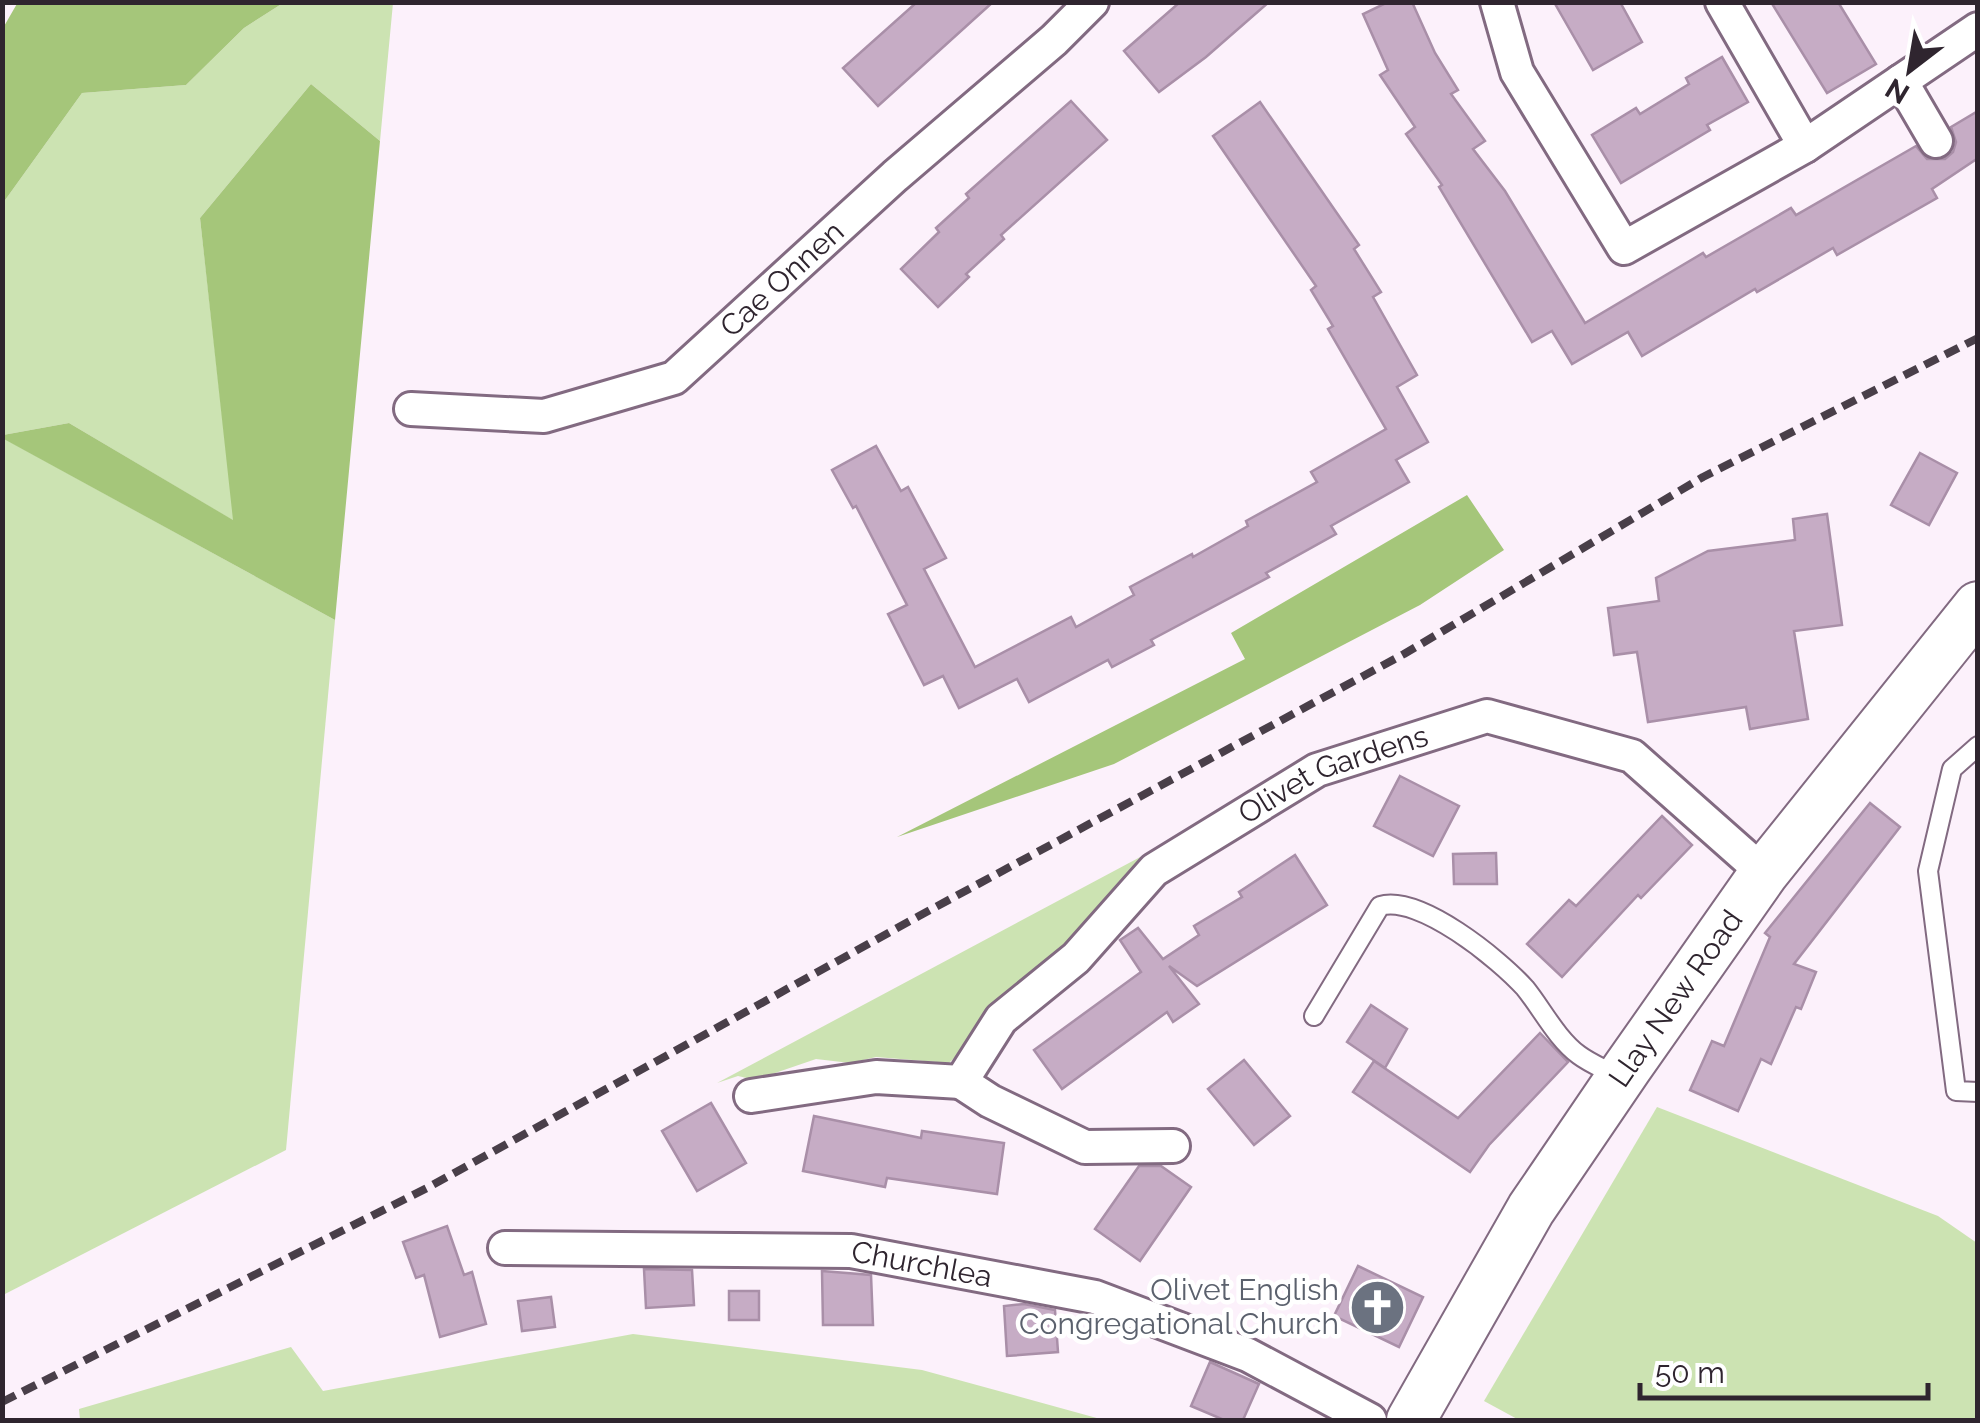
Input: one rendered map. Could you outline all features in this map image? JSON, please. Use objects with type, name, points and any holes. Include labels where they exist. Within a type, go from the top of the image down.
[{"type":"main road","name":"Llay New Road","points":[[1410,1420],[1531,1210],[1620,1078],[1764,874],[1978,606]]},
{"type":"street","name":"Cae Onnen","points":[[411,408],[544,416],[674,378],[894,176],[1054,40],[1092,2]]},
{"type":"street","points":[[1497,2],[1517,72],[1624,248],[1805,146],[1978,29]]},
{"type":"street","points":[[1722,2],[1805,146]]},
{"type":"street","points":[[1901,81],[1936,141]]},
{"type":"street","name":"Olivet Gardens","points":[[962,1082],[1001,1019],[1076,958],[1154,870],[1317,770],[1487,716],[1632,756],[1764,874]]},
{"type":"street","points":[[750,1096],[876,1077],[962,1082],[1085,1147],[1173,1146]]},
{"type":"street","name":"Churchlea","points":[[506,1248],[851,1250],[1095,1297],[1248,1355],[1370,1420]]},
{"type":"lane","points":[[1978,746],[1952,769],[1928,871],[1956,1091],[1978,1092]]},
{"type":"lane","points":[[1314,1016],[1380,906],[1393,902],[1423,912],[1478,946],[1522,985],[1577,1054],[1620,1078]]},
{"type":"green space","points":[[18,2],[283,3],[244,28],[186,85],[82,93],[3,203],[3,28]]},
{"type":"green space","points":[[283,3],[393,3],[380,141],[311,84],[200,218],[234,521],[69,423],[3,435],[3,203],[82,93],[186,85],[244,28]]},
{"type":"green space","points":[[311,84],[380,141],[335,620],[2,438],[69,423],[233,520],[200,218]]},
{"type":"green space","points":[[3,438],[335,620],[286,1150],[3,1295]]},
{"type":"green space","points":[[1467,495],[1504,550],[1420,605],[1114,764],[897,837],[1245,659],[1231,633]]},
{"type":"green space","points":[[1189,831],[949,1063],[876,1057],[850,1063],[816,1059],[755,1080],[738,1076],[717,1083]]},
{"type":"green space","points":[[1657,1107],[1938,1216],[1977,1243],[1977,1420],[1519,1420],[1484,1401]]},
{"type":"green space","points":[[633,1334],[922,1370],[1104,1420],[80,1420],[79,1409],[291,1347],[323,1391]]},
{"type":"building","points":[[917,2],[993,2],[878,106],[843,68]]},
{"type":"building","points":[[1180,2],[1269,2],[1159,92],[1124,51]]},
{"type":"building","points":[[1388,2],[1412,2],[1435,53],[1458,90],[1451,94],[1485,141],[1473,149],[1505,191],[1585,323],[1703,253],[1706,257],[1791,208],[1796,215],[1916,146],[1927,159],[1945,159],[1956,142],[1951,127],[1978,111],[1978,158],[1932,189],[1937,198],[1837,255],[1833,248],[1757,292],[1755,289],[1642,356],[1628,332],[1572,364],[1552,331],[1532,342],[1439,187],[1442,185],[1406,134],[1415,127],[1380,75],[1388,70],[1363,14]]},
{"type":"building","points":[[1554,2],[1620,2],[1642,42],[1593,70]]},
{"type":"building","points":[[1771,2],[1838,2],[1876,64],[1827,93]]},
{"type":"building","points":[[1722,57],[1748,102],[1707,125],[1710,130],[1621,183],[1592,135],[1636,108],[1640,114],[1689,84],[1686,78]]},
{"type":"building","points":[[1071,101],[1107,140],[1001,235],[1004,239],[938,307],[901,269],[939,232],[936,228],[969,198],[966,194]]},
{"type":"building","points":[[1260,102],[1359,245],[1354,249],[1381,292],[1373,297],[1417,375],[1397,387],[1428,442],[1396,460],[1409,482],[1331,526],[1336,534],[1266,573],[1269,577],[1151,640],[1154,645],[1112,667],[1108,660],[1029,702],[1017,679],[959,708],[943,676],[924,685],[888,614],[907,605],[856,506],[853,508],[832,470],[876,446],[901,491],[908,487],[946,558],[924,569],[975,667],[1071,617],[1076,627],[1134,595],[1130,587],[1248,526],[1246,521],[1317,482],[1311,472],[1386,429],[1328,329],[1333,326],[1311,290],[1316,286],[1213,136]]},
{"type":"building","points":[[1920,453],[1957,473],[1929,525],[1891,505]]},
{"type":"building","points":[[1827,514],[1842,625],[1794,631],[1808,719],[1750,729],[1746,707],[1648,722],[1637,652],[1614,655],[1608,608],[1659,601],[1656,578],[1708,551],[1795,540],[1793,519]]},
{"type":"building","points":[[1400,776],[1459,806],[1433,856],[1374,826]]},
{"type":"building","points":[[1870,803],[1900,827],[1794,964],[1816,972],[1771,1064],[1761,1059],[1738,1111],[1690,1090],[1712,1041],[1724,1046],[1770,937],[1765,933]]},
{"type":"building","points":[[1662,816],[1692,845],[1641,898],[1638,895],[1562,977],[1527,944],[1569,900],[1576,906]]},
{"type":"building","points":[[1496,853],[1497,884],[1454,884],[1453,854]]},
{"type":"building","points":[[1295,855],[1327,905],[1197,986],[1169,966],[1199,1004],[1173,1022],[1167,1012],[1062,1089],[1034,1050],[1141,972],[1120,940],[1138,928],[1163,959],[1199,935],[1194,926],[1242,897],[1239,892]]},
{"type":"building","points":[[1371,1005],[1407,1029],[1385,1068],[1347,1042]]},
{"type":"building","points":[[1540,1033],[1568,1062],[1489,1145],[1470,1172],[1353,1092],[1374,1061],[1458,1118]]},
{"type":"building","points":[[1244,1060],[1290,1116],[1254,1145],[1208,1089]]},
{"type":"building","points":[[711,1103],[746,1163],[697,1191],[662,1131]]},
{"type":"building","points":[[814,1116],[921,1138],[922,1131],[1004,1143],[997,1194],[887,1178],[885,1187],[803,1171]]},
{"type":"building","points":[[1139,1166],[1161,1166],[1191,1187],[1140,1261],[1095,1229]]},
{"type":"building","points":[[447,1226],[464,1275],[472,1272],[486,1324],[440,1337],[424,1275],[416,1278],[403,1242]]},
{"type":"building","name":"Olivet English Congregational Church","points":[[1358,1266],[1423,1297],[1399,1347],[1334,1316]]},
{"type":"building","points":[[644,1269],[692,1270],[694,1305],[646,1308]]},
{"type":"building","points":[[822,1271],[871,1275],[873,1325],[823,1325]]},
{"type":"building","points":[[729,1291],[759,1291],[759,1320],[729,1320]]},
{"type":"building","points":[[551,1297],[555,1327],[522,1331],[518,1301]]},
{"type":"building","points":[[1024,1304],[1055,1310],[1058,1352],[1007,1356],[1004,1306]]},
{"type":"building","points":[[1210,1362],[1259,1384],[1243,1420],[1224,1420],[1191,1406]]},
{"type":"railway","points":[[2,1402],[429,1187],[1404,654],[1703,477],[1978,338]]},
{"type":"place","name":"Olivet English Congregational Church","points":[[1378,1307]]}]
